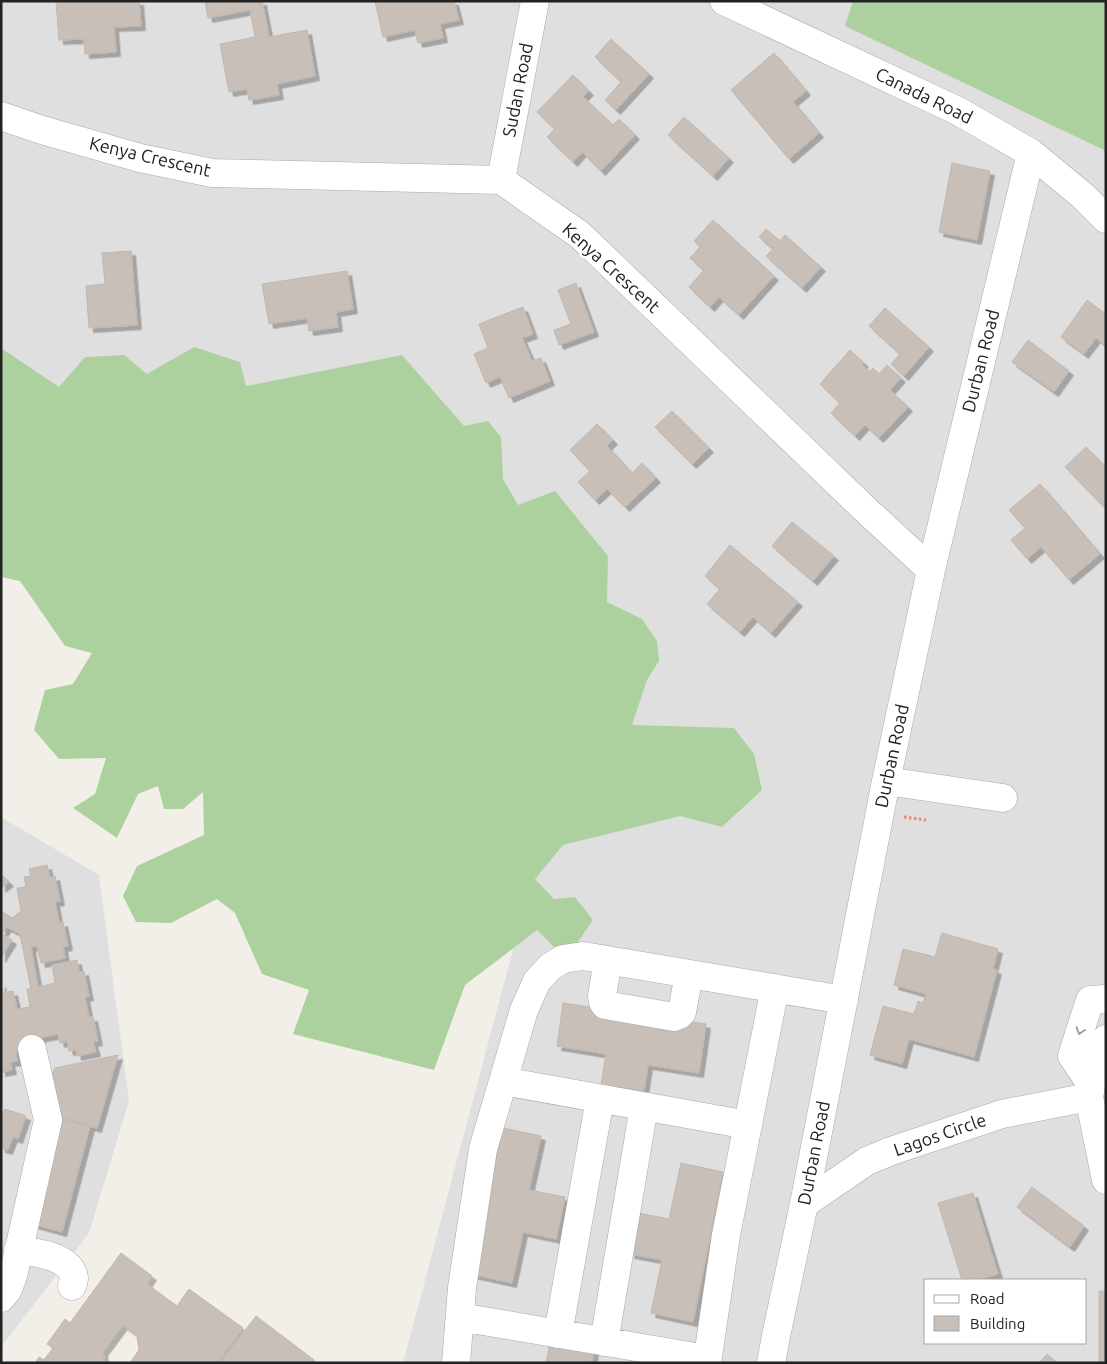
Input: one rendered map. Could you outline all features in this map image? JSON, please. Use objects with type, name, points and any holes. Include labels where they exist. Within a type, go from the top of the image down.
[{"type":"street","name":"Sudan Road","points":[[501,180],[535,1]]},
{"type":"street","name":"Canada Road","points":[[724,1],[958,110],[1031,153],[1084,196],[1106,219]]},
{"type":"street","name":"Kenya Crescent","points":[[1,116],[42,130],[140,158],[212,173],[501,180],[580,235],[930,570]]},
{"type":"street","name":"Durban Road","points":[[771,1363],[804,1204],[886,780],[930,570],[1031,153]]},
{"type":"street","points":[[886,780],[1003,798]]},
{"type":"street","points":[[456,1363],[462,1288],[483,1149],[524,1010],[537,981],[550,966],[563,959],[583,956],[844,1000]]},
{"type":"street","points":[[608,960],[602,996],[602,1002],[605,1005],[674,1017],[682,1012],[689,974]]},
{"type":"street","points":[[460,1318],[707,1361],[726,1235],[775,988]]},
{"type":"street","points":[[1106,999],[1090,1000],[1072,1056],[1090,1090],[1106,1180]]},
{"type":"street","points":[[1090,1090],[1095,1065],[1106,1039]]},
{"type":"street","points":[[1,1298],[7,1291],[13,1276],[48,1120],[32,1049]]},
{"type":"street","points":[[503,1081],[748,1125]]},
{"type":"street","name":"Lagos Circle","points":[[804,1204],[867,1161],[890,1151],[1002,1114],[1090,1090]]},
{"type":"street","points":[[558,1334],[600,1099]]},
{"type":"street","points":[[604,1342],[644,1107]]},
{"type":"street","points":[[18,1250],[41,1252],[66,1264],[74,1278],[72,1286]]},
{"type":"path","points":[[899,816],[926,820]]},
{"type":"path","points":[[1,1078],[2,1072]]},
{"type":"shaded area","points":[[1,1],[1106,1],[1106,1363],[403,1363],[514,946],[1,395]]},
{"type":"shaded area","points":[[1,817],[99,875],[129,1101],[89,1233],[1,1347]]},
{"type":"green space","points":[[853,1],[1106,1],[1106,151],[845,26]]},
{"type":"green space","points":[[194,347],[240,362],[246,386],[402,355],[464,426],[488,421],[501,437],[503,479],[518,505],[555,491],[608,556],[607,602],[642,619],[657,641],[659,661],[647,680],[632,725],[734,728],[754,754],[762,790],[722,827],[680,816],[563,845],[535,879],[554,899],[575,897],[593,920],[573,949],[557,950],[537,930],[465,985],[434,1070],[293,1034],[309,990],[262,974],[235,913],[217,899],[171,923],[136,922],[123,896],[137,866],[204,835],[203,792],[183,809],[164,809],[158,786],[138,794],[117,838],[73,808],[95,794],[106,758],[59,759],[34,730],[45,690],[73,684],[92,653],[65,646],[20,581],[1,577],[1,348],[59,387],[85,357],[124,355],[147,374]]},
{"type":"building","points":[[56,1],[139,1],[141,26],[114,27],[116,52],[85,54],[84,39],[59,40]]},
{"type":"building","points":[[205,1],[262,1],[269,37],[307,30],[315,76],[277,84],[279,95],[249,100],[247,89],[229,92],[220,44],[255,37],[250,10],[208,18]]},
{"type":"building","points":[[375,1],[454,1],[459,20],[440,24],[443,38],[418,43],[415,30],[383,37]]},
{"type":"building","points":[[611,39],[649,74],[616,110],[605,100],[621,82],[595,57]]},
{"type":"building","points":[[774,53],[806,91],[793,102],[819,133],[789,159],[731,90]]},
{"type":"building","points":[[573,75],[589,91],[583,97],[613,125],[619,119],[635,135],[601,171],[582,152],[573,162],[547,137],[555,129],[537,112]]},
{"type":"building","points":[[684,117],[729,158],[713,176],[668,135]]},
{"type":"building","points":[[952,163],[990,171],[977,240],[939,232]]},
{"type":"building","points":[[713,220],[774,276],[739,315],[719,297],[710,307],[689,287],[704,270],[690,258],[700,247],[694,241]]},
{"type":"building","points":[[766,229],[780,241],[785,235],[821,267],[802,288],[766,256],[773,249],[759,237]]},
{"type":"building","points":[[131,251],[137,325],[89,328],[86,286],[105,284],[102,253]]},
{"type":"building","points":[[347,271],[353,309],[336,312],[338,327],[309,331],[307,318],[269,324],[262,284]]},
{"type":"building","points":[[576,283],[594,332],[559,345],[554,330],[571,324],[558,290]]},
{"type":"building","points":[[1087,300],[1106,314],[1106,346],[1096,338],[1084,354],[1061,337]]},
{"type":"building","points":[[523,307],[533,334],[522,338],[532,361],[541,358],[550,381],[509,398],[500,377],[486,383],[474,354],[488,348],[479,324]]},
{"type":"building","points":[[885,308],[929,347],[904,376],[891,364],[900,354],[869,326]]},
{"type":"building","points":[[1028,340],[1069,371],[1054,392],[1012,362]]},
{"type":"building","points":[[850,350],[864,363],[862,365],[870,372],[873,368],[879,374],[887,365],[901,378],[890,390],[908,407],[879,438],[865,425],[855,436],[831,413],[840,403],[820,384]]},
{"type":"building","points":[[672,411],[709,448],[692,464],[655,427]]},
{"type":"building","points":[[597,424],[613,440],[607,446],[632,473],[642,463],[656,478],[625,507],[607,489],[595,500],[578,482],[590,471],[570,450]]},
{"type":"building","points":[[1086,447],[1106,467],[1105,508],[1065,467]]},
{"type":"building","points":[[1040,484],[1100,554],[1069,580],[1041,547],[1027,559],[1011,540],[1025,528],[1009,510]]},
{"type":"building","points":[[792,522],[834,556],[813,581],[772,546]]},
{"type":"building","points":[[730,545],[798,602],[771,633],[753,617],[740,632],[707,604],[720,589],[705,576]]},
{"type":"building","points":[[47,865],[50,877],[55,876],[60,901],[55,902],[59,923],[63,922],[68,946],[63,947],[65,958],[41,963],[37,946],[31,947],[38,987],[55,983],[52,965],[77,960],[79,972],[84,971],[89,996],[85,997],[89,1017],[93,1017],[98,1041],[93,1042],[96,1052],[77,1056],[76,1050],[69,1051],[67,1041],[60,1043],[58,1034],[24,1041],[25,1050],[16,1051],[17,1061],[10,1062],[12,1070],[1,1072],[1,983],[3,993],[13,991],[17,1009],[30,1007],[27,989],[31,989],[20,934],[7,927],[2,934],[12,940],[1,958],[1,911],[12,918],[21,911],[17,888],[26,887],[24,877],[31,876],[29,869]]},
{"type":"building","points":[[1,874],[9,882],[1,888]]},
{"type":"building","points":[[942,933],[998,949],[993,969],[997,970],[974,1057],[909,1039],[902,1064],[870,1055],[883,1006],[914,1014],[918,1001],[923,1003],[926,994],[894,985],[903,949],[935,957]]},
{"type":"building","points":[[563,1003],[706,1024],[699,1073],[648,1065],[644,1091],[601,1085],[606,1054],[557,1046]]},
{"type":"building","points":[[118,1055],[97,1128],[58,1117],[50,1079],[55,1068]]},
{"type":"building","points":[[5,1109],[26,1116],[18,1139],[13,1137],[8,1150],[1,1148],[1,1116]]},
{"type":"building","points":[[61,1118],[90,1126],[62,1232],[33,1224]]},
{"type":"building","points":[[503,1128],[541,1136],[529,1190],[565,1197],[556,1239],[523,1232],[512,1283],[471,1274]]},
{"type":"building","points":[[681,1163],[723,1172],[693,1322],[651,1313],[662,1260],[630,1254],[638,1213],[669,1219]]},
{"type":"building","points":[[1032,1187],[1084,1226],[1070,1247],[1017,1207]]},
{"type":"building","points":[[973,1193],[998,1274],[980,1279],[962,1279],[938,1203]]},
{"type":"building","points":[[121,1253],[152,1276],[147,1284],[177,1306],[189,1289],[243,1328],[217,1363],[130,1363],[139,1350],[137,1336],[123,1325],[103,1352],[105,1363],[35,1363],[39,1357],[44,1360],[53,1348],[47,1344],[65,1319],[70,1323]]},
{"type":"building","points":[[1099,1291],[1106,1291],[1106,1363],[1099,1363]]},
{"type":"building","points":[[256,1316],[314,1360],[311,1363],[220,1363]]},
{"type":"building","points":[[550,1342],[594,1350],[592,1363],[546,1363]]},
{"type":"building","points":[[1047,1354],[1057,1363],[1039,1363]]}]
